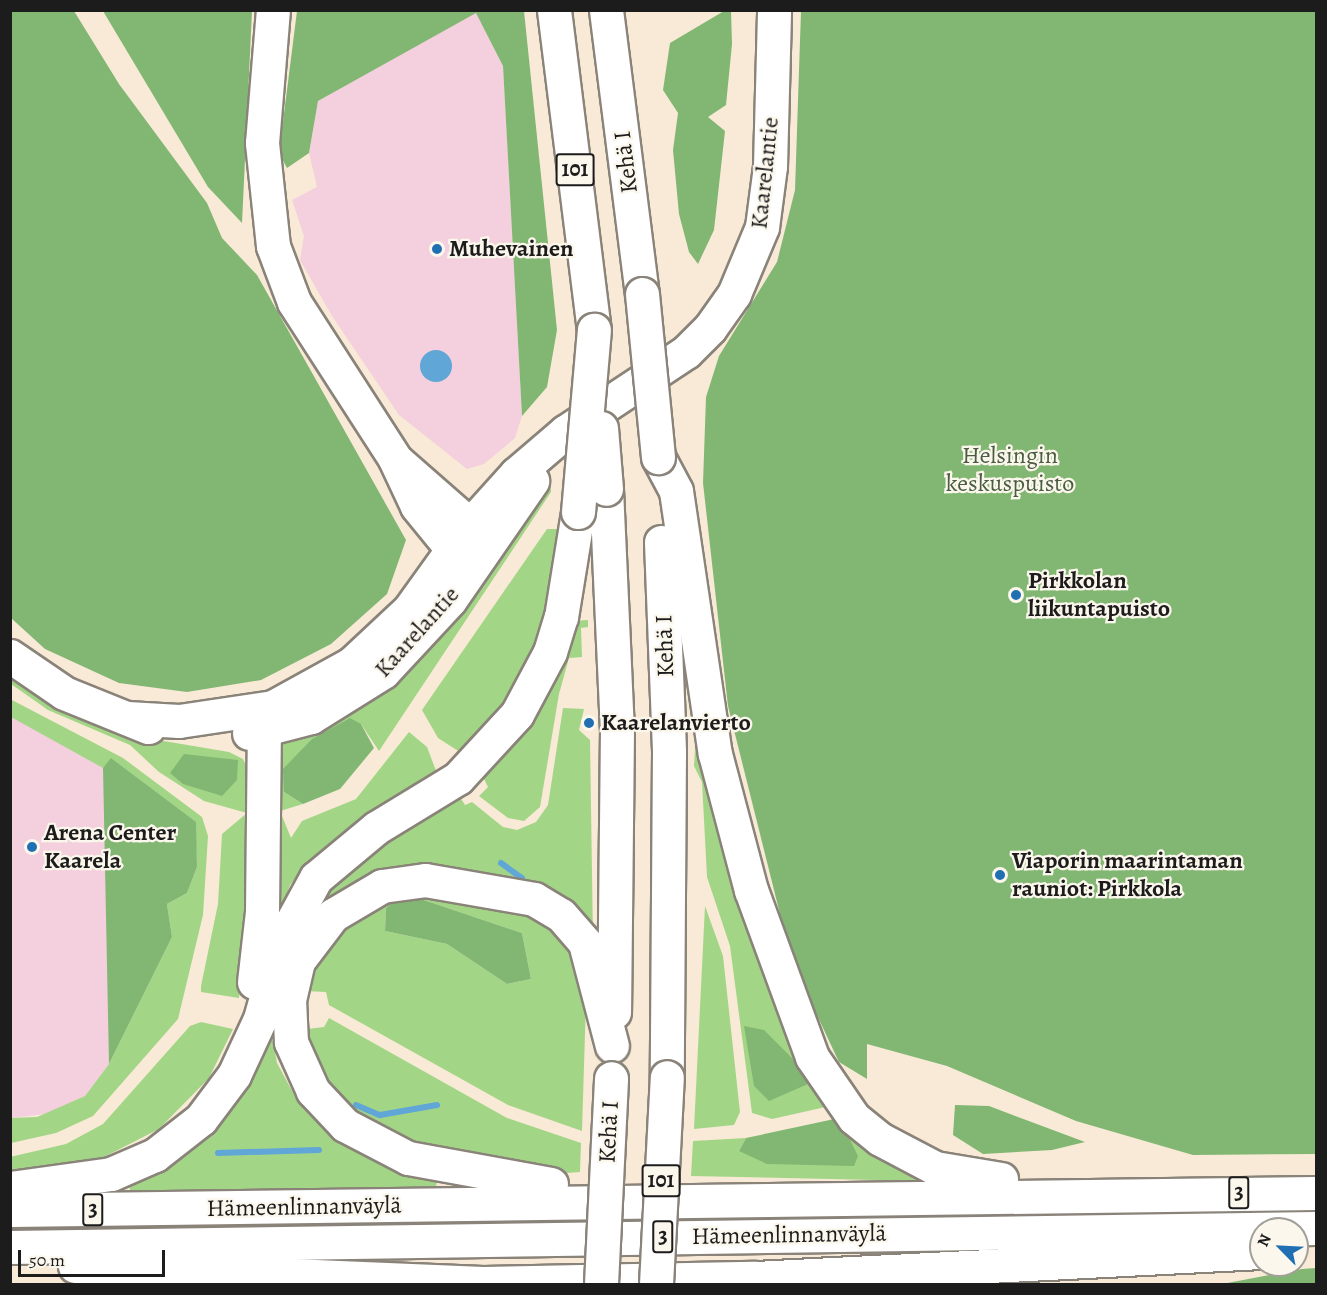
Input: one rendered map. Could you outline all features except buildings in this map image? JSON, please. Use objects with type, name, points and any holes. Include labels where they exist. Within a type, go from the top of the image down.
[{"type":"main road","points":[[273,10],[262,143],[273,246],[294,302],[395,459],[468,543]]},
{"type":"main road","name":"Kehä I","points":[[554,10],[594,330],[606,489],[617,729],[612,1046],[601,1284]]},
{"type":"main road","name":"Kehä I","points":[[606,10],[642,294],[658,457],[669,752],[667,1077],[656,1284]]},
{"type":"main road","name":"Kaarelantie","points":[[10,656],[64,693],[127,718],[179,721],[268,719],[351,664],[383,639],[468,543],[529,489],[542,454],[565,432],[686,352],[734,294],[754,252],[767,199],[774,10]]},
{"type":"main road","points":[[10,1188],[100,1176],[155,1155],[201,1119],[244,1052],[260,1019],[282,940],[316,878],[376,828],[458,778],[517,714],[550,652],[561,617],[578,512],[594,330]]},
{"type":"main road","points":[[658,457],[676,491],[715,754],[751,890],[812,1057],[831,1088],[880,1139],[935,1168],[974,1177],[1186,1193]]},
{"type":"main road","points":[[244,1052],[262,912],[268,719]]},
{"type":"main road","points":[[600,1201],[558,1185],[513,1181],[408,1158],[345,1125],[313,1091],[298,1061],[289,1000],[309,942],[362,894],[425,880],[472,886],[534,899],[574,927],[590,955],[612,1046]]},
{"type":"main road","name":"Hämeenlinnanväylä","points":[[10,1210],[1317,1193]]},
{"type":"main road","name":"Hämeenlinnanväylä","points":[[10,1247],[1317,1228]]},
{"type":"main road","points":[[10,1262],[478,1284],[755,1278],[1249,1253]]},
{"type":"main road","points":[[1053,1284],[1185,1257]]},
{"type":"main road","points":[[137,1269],[196,1284]]},
{"type":"main road","points":[[755,1278],[787,1284]]},
{"type":"shaded area","points":[[476,12],[503,66],[522,416],[515,438],[484,464],[467,469],[399,415],[332,316],[300,260],[304,236],[292,200],[317,187],[309,153],[318,101]]},
{"type":"shaded area","points":[[10,708],[111,758],[109,1064],[85,1096],[46,1114],[11,1118]]},
{"type":"green space","points":[[10,11],[74,11],[119,84],[207,203],[222,238],[257,275],[406,540],[387,594],[331,644],[261,680],[187,692],[119,683],[45,649],[11,618]]},
{"type":"green space","points":[[103,11],[252,11],[242,223],[208,187]]},
{"type":"green space","points":[[297,11],[524,11],[557,330],[547,387],[522,416],[503,66],[476,13],[318,101],[309,153],[287,168],[279,153]]},
{"type":"green space","points":[[724,11],[731,11],[732,44],[726,105],[708,117],[725,131],[714,230],[698,264],[689,252],[679,214],[673,150],[678,113],[663,90],[670,43]]},
{"type":"green space","name":"Pirkkolan liikuntapuisto","points":[[801,11],[1316,11],[1316,1154],[1193,1155],[1076,1121],[947,1066],[867,1044],[867,1079],[839,1062],[792,962],[728,706],[703,483],[706,397],[719,356],[777,262],[795,190]]},
{"type":"green space","points":[[549,472],[551,492],[379,751],[361,724],[284,792],[303,804],[280,811],[291,838],[302,821],[356,799],[409,732],[427,747],[438,776],[310,860],[290,885],[275,928],[282,739],[430,641]]},
{"type":"green space","points":[[547,529],[560,529],[554,586],[536,644],[512,694],[463,754],[438,738],[422,710]]},
{"type":"green space","points":[[588,620],[588,627],[581,628],[582,657],[569,658],[559,694],[540,807],[524,821],[508,818],[479,796],[488,787],[482,775],[522,732],[572,621]]},
{"type":"green space","points":[[10,671],[146,738],[229,752],[243,759],[253,780],[239,998],[201,992],[201,986],[218,904],[222,834],[247,813],[204,801],[159,772],[130,745],[48,710],[11,684]]},
{"type":"green space","points":[[10,699],[123,758],[202,817],[208,836],[203,915],[178,1019],[93,1116],[56,1133],[11,1143],[11,1118],[37,1117],[85,1096],[109,1064],[172,937],[167,904],[187,893],[197,867],[195,822],[112,759],[103,768],[11,717]]},
{"type":"green space","points":[[563,708],[584,709],[579,730],[590,740],[593,939],[481,877],[300,920],[341,869],[458,794],[465,805],[472,802],[503,827],[517,830],[536,822],[548,805]]},
{"type":"green space","points":[[350,718],[361,724],[374,748],[340,789],[303,804],[284,792],[283,769],[312,739]]},
{"type":"green space","points":[[696,731],[830,1106],[772,1119],[752,1113],[730,946],[707,877],[702,782],[694,766]]},
{"type":"green space","points":[[184,754],[238,760],[237,780],[222,796],[183,784],[170,773]]},
{"type":"green space","points":[[111,758],[196,822],[197,867],[187,893],[167,904],[172,937],[109,1064],[103,768]]},
{"type":"green space","points":[[413,891],[512,905],[543,917],[572,944],[586,1001],[582,1131],[508,1105],[329,1005],[326,992],[304,991],[308,967],[343,922],[377,899],[403,893]],"holes":[[[403,893],[522,933],[531,979],[507,984],[447,944],[385,931],[386,908]]]},
{"type":"green space","points":[[403,893],[522,933],[531,979],[507,984],[447,944],[385,931],[386,908]]},
{"type":"green space","points":[[705,906],[723,956],[740,1112],[734,1125],[694,1129]]},
{"type":"green space","points":[[329,1018],[507,1118],[581,1143],[580,1172],[552,1174],[412,1148],[331,1097],[299,1030],[324,1027]]},
{"type":"green space","points":[[201,1022],[233,1029],[209,1078],[159,1129],[100,1159],[11,1170],[10,1157],[66,1144],[103,1124],[190,1026]]},
{"type":"green space","points":[[744,1026],[764,1030],[808,1074],[808,1084],[769,1101],[754,1086]]},
{"type":"green space","points":[[264,1040],[273,1041],[277,1063],[297,1100],[305,1099],[437,1177],[436,1189],[131,1193],[129,1186],[203,1138]]},
{"type":"green space","points":[[955,1105],[989,1106],[1085,1142],[1052,1150],[983,1154],[953,1135]]},
{"type":"green space","points":[[839,1118],[858,1156],[854,1166],[767,1164],[739,1151],[746,1138]]},
{"type":"green space","points":[[848,1128],[924,1175],[921,1181],[691,1176],[693,1141],[746,1138],[739,1151]]},
{"type":"green space","points":[[1309,1268],[1316,1268],[1316,1284],[1222,1284],[1259,1277],[1309,1277]]},
{"type":"water","points":[[436,350],[447,355],[452,366],[447,377],[436,382],[425,377],[420,366],[425,355]]},
{"type":"waterway","points":[[501,863],[522,878]]},
{"type":"waterway","points":[[356,1105],[380,1115],[437,1105]]},
{"type":"waterway","points":[[218,1153],[319,1150]]},
{"type":"place","name":"Muhevainen","points":[[437,249]]},
{"type":"place","name":"Pirkkolan liikuntapuisto","points":[[1016,595]]},
{"type":"place","name":"Kaarelanvierto","points":[[589,723]]},
{"type":"place","name":"Arena Center Kaarela","points":[[32,847]]},
{"type":"place","name":"Viaporin maarintaman rauniot: Pirkkola","points":[[1000,875]]},
{"type":"park label","name":"Helsingin keskuspuisto","points":[[1010,470]]}]
